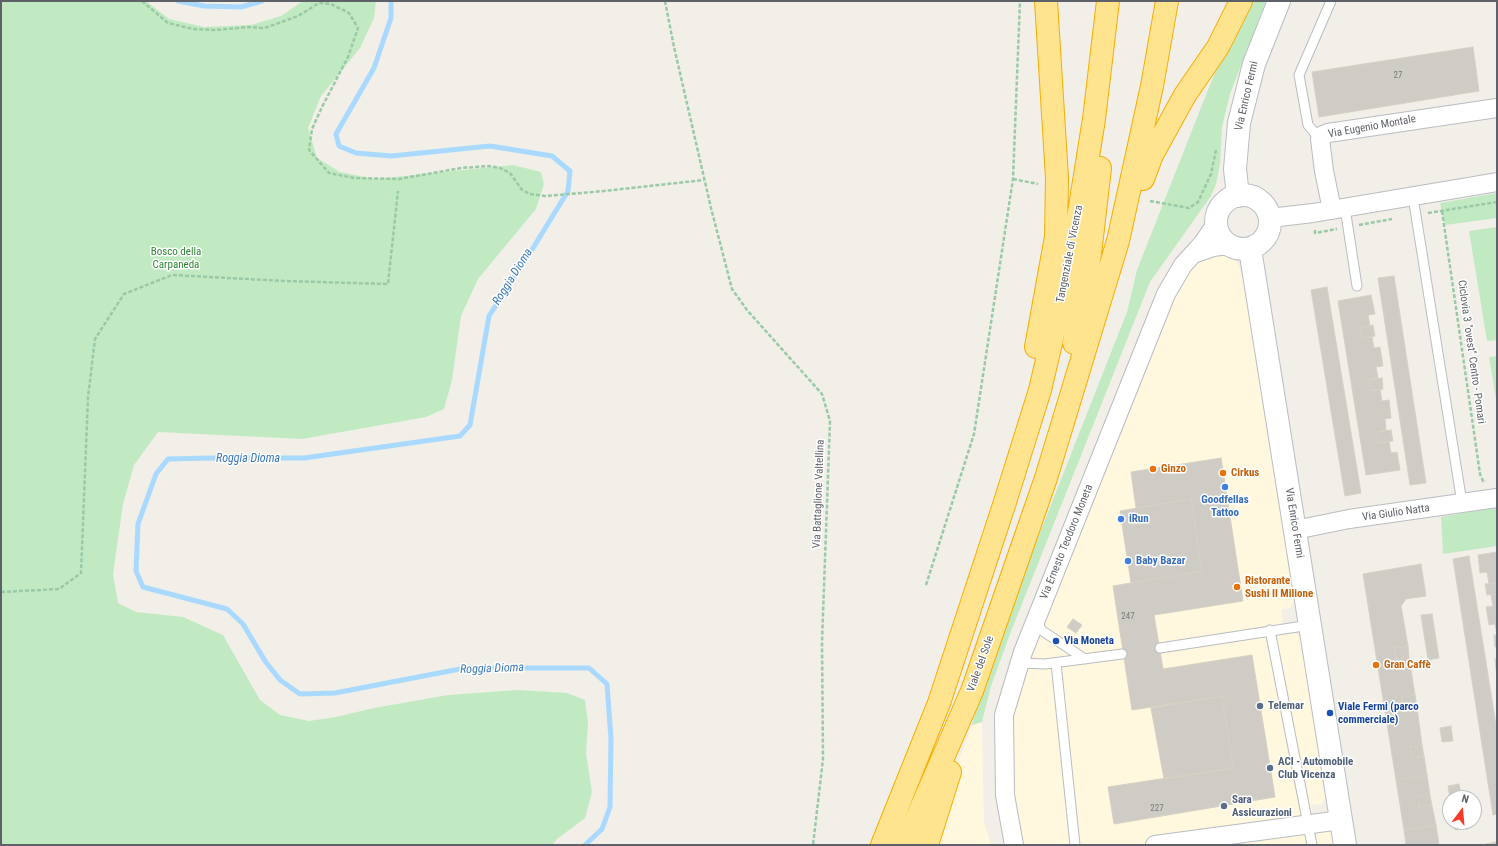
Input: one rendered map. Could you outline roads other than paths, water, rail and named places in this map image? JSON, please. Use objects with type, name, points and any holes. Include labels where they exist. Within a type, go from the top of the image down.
[{"type":"highway","points":[[882,845],[939,704],[1005,502],[1056,237],[1057,178],[1046,1]]},
{"type":"highway","name":"Tangenziale di Vicenza","points":[[1005,502],[1040,390],[1075,233],[1094,119],[1108,1]]},
{"type":"highway","name":"Tangenziale di Vicenza","points":[[1046,478],[1075,338],[1090,254],[1106,115],[1108,1]]},
{"type":"highway","points":[[1046,478],[1118,241],[1152,86],[1167,1]]},
{"type":"highway","points":[[1118,241],[1152,155],[1185,95],[1218,47],[1241,1]]},
{"type":"highway","name":"Viale del Sole","points":[[905,845],[972,691],[1046,478]]},
{"type":"highway","points":[[927,845],[956,753],[972,691]]},
{"type":"street","name":"Via Enrico Fermi","points":[[1238,196],[1235,168],[1239,123],[1254,64],[1279,1]]},
{"type":"street","name":"Via Eugenio Montale","points":[[1338,209],[1324,171],[1320,139],[1321,136],[1328,133],[1497,108]]},
{"type":"street","points":[[1270,218],[1338,209],[1497,182]]},
{"type":"street","points":[[1216,224],[1219,236],[1228,245],[1238,249],[1250,249],[1257,246],[1266,237],[1270,226],[1270,218],[1267,210],[1262,203],[1255,198],[1246,195],[1238,196]]},
{"type":"street","name":"Via Ernesto Teodoro Moneta","points":[[1014,845],[1006,795],[1004,715],[1020,663],[1036,617],[1166,294],[1183,265],[1203,243],[1216,224],[1217,215],[1224,202],[1238,196]]},
{"type":"street","points":[[1193,254],[1213,247],[1228,245]]},
{"type":"street","name":"Via Enrico Fermi","points":[[1250,249],[1345,845]]},
{"type":"street","name":"Via Giulio Natta","points":[[1295,530],[1349,519],[1462,503],[1493,490]]},
{"type":"street","points":[[1154,845],[1341,820]]},
{"type":"lane","points":[[1320,139],[1308,125],[1299,76],[1331,1]]},
{"type":"lane","points":[[1413,197],[1462,503]]},
{"type":"lane","points":[[1338,209],[1357,286]]},
{"type":"lane","points":[[1036,617],[1041,630],[1085,659]]},
{"type":"lane","points":[[1160,648],[1310,625]]},
{"type":"lane","points":[[1270,630],[1312,845]]},
{"type":"lane","points":[[1020,663],[1045,664],[1122,654]]},
{"type":"lane","points":[[1056,663],[1075,845]]},
{"type":"waterway","name":"Roggia Dioma","points":[[178,1],[204,6],[241,7],[262,1]]},
{"type":"waterway","name":"Roggia Dioma","points":[[391,1],[391,18],[374,68],[336,134],[339,146],[356,153],[391,156],[490,146],[552,156],[570,171],[568,191],[489,316],[470,425],[460,436],[304,458],[168,459],[156,474],[138,524],[136,571],[143,587],[227,609],[243,624],[265,661],[280,680],[300,694],[335,693],[465,668],[589,668],[607,684],[611,739],[610,807],[602,829],[585,845]]},
{"type":"place","name":"Ginzo","points":[[1153,469]]},
{"type":"place","name":"Cirkus","points":[[1223,473]]},
{"type":"place","name":"Goodfellas Tattoo","points":[[1225,487]]},
{"type":"place","name":"iRun","points":[[1121,519]]},
{"type":"place","name":"Baby Bazar","points":[[1128,561]]},
{"type":"place","name":"Ristorante Sushi Il Milione","points":[[1237,587]]},
{"type":"place","name":"Via Moneta","points":[[1056,641]]},
{"type":"place","name":"Gran Caffè","points":[[1376,665]]},
{"type":"place","name":"Telemar","points":[[1260,706]]},
{"type":"place","name":"Viale Fermi (parco commerciale)","points":[[1330,713]]},
{"type":"place","name":"ACI - Automobile Club Vicenza","points":[[1270,768]]},
{"type":"place","name":"Sara Assicurazioni","points":[[1224,806]]},
{"type":"park label","name":"Bosco della Carpaneda","points":[[176,258]]}]
